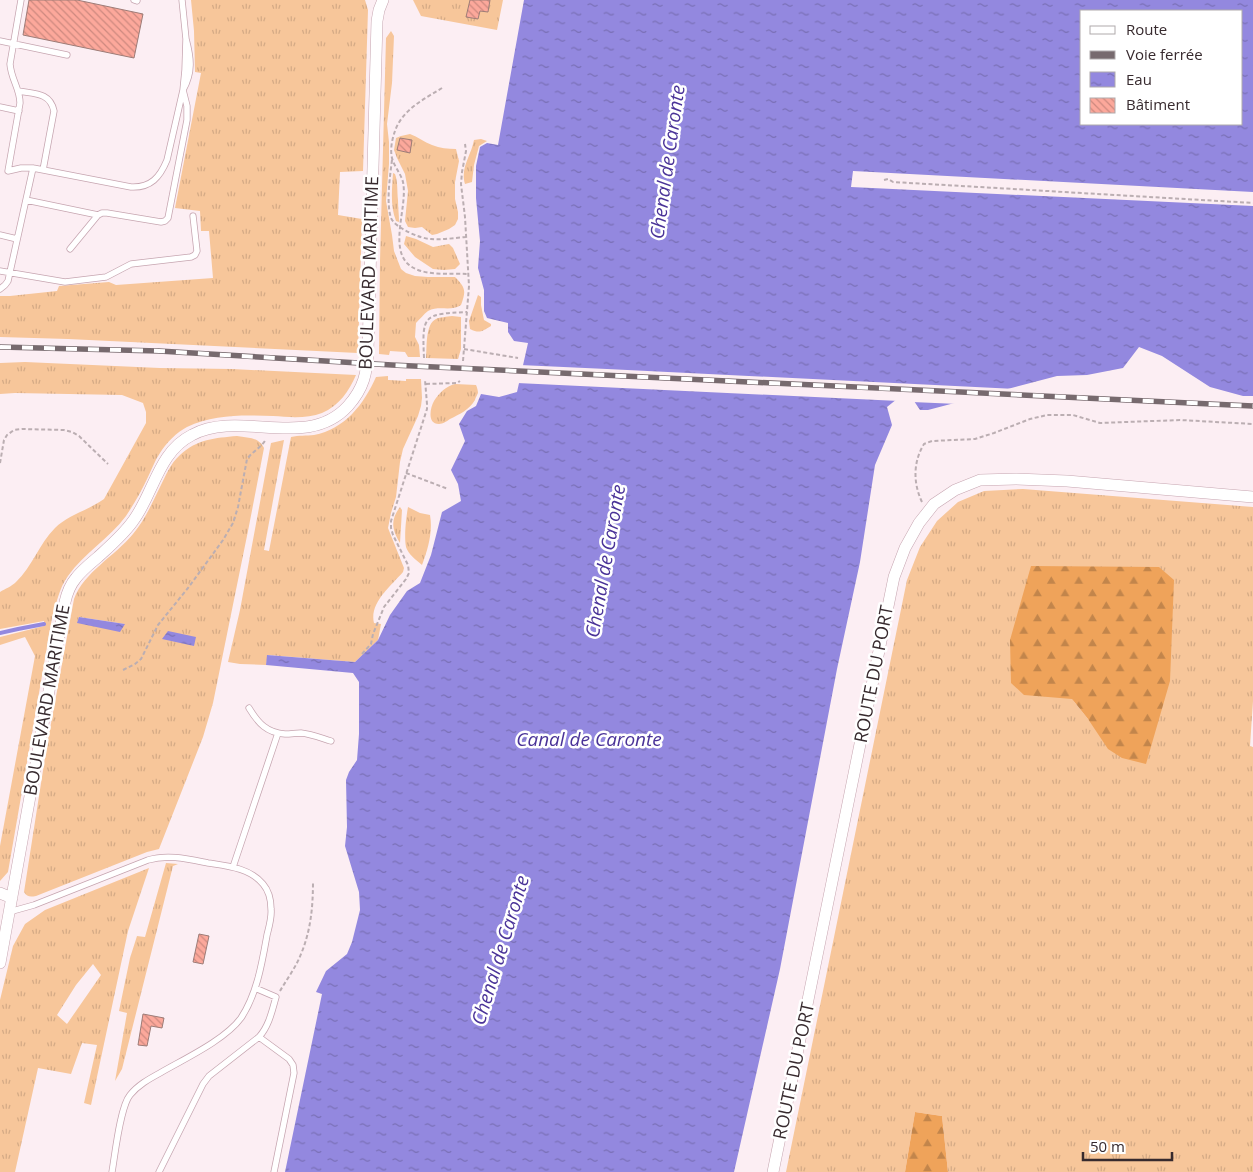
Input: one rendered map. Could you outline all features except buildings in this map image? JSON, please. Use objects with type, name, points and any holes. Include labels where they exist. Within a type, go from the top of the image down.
[{"type":"street","name":"BOULEVARD MARITIME","points":[[371,0],[378,21]]},
{"type":"street","name":"BOULEVARD MARITIME","points":[[0,963],[64,602],[71,584],[134,520],[164,460],[182,440],[193,434],[216,427],[306,427],[320,424],[343,411],[352,401],[365,377],[368,365],[378,21],[383,0]]},
{"type":"street","name":"ROUTE DU PORT","points":[[773,1172],[894,577],[905,548],[919,523],[934,504],[955,490],[980,480],[1067,481],[1253,497]]},
{"type":"street","points":[[0,893],[12,898]]},
{"type":"lane","points":[[8,171],[20,103],[18,91],[11,74],[10,64],[21,0]]},
{"type":"lane","points":[[1,173],[21,168],[33,168],[131,187],[139,187],[154,181],[164,168],[167,160],[183,90],[188,81],[190,71],[182,0]]},
{"type":"lane","points":[[0,41],[67,55]]},
{"type":"lane","points":[[70,249],[98,215],[102,213],[161,222],[168,218],[182,150],[188,106],[183,90]]},
{"type":"lane","points":[[18,91],[45,96],[53,104],[54,111],[44,170]]},
{"type":"lane","points":[[0,107],[19,110]]},
{"type":"lane","points":[[170,147],[182,150]]},
{"type":"lane","points":[[0,289],[8,281],[33,168]]},
{"type":"lane","points":[[26,200],[98,215]]},
{"type":"lane","points":[[0,270],[64,282],[106,277],[131,264],[191,257],[197,252],[193,216]]},
{"type":"lane","points":[[0,236],[17,239]]},
{"type":"lane","points":[[249,708],[256,720],[270,731],[300,733],[331,742]]},
{"type":"lane","points":[[233,867],[278,733]]},
{"type":"lane","points":[[9,912],[34,905],[154,858],[164,857],[233,867],[245,871],[263,884],[270,896],[272,911],[262,962],[248,1006],[240,1019],[221,1037],[137,1087],[128,1097],[123,1110],[112,1172]]},
{"type":"lane","points":[[159,1172],[203,1084],[209,1076],[259,1037],[268,1025],[276,997],[255,988]]},
{"type":"lane","points":[[259,1037],[290,1060],[294,1073],[274,1172]]},
{"type":"path","points":[[442,88],[418,102],[402,117],[395,130],[391,147],[389,204],[391,218],[395,225],[426,238],[466,237]]},
{"type":"path","points":[[463,361],[469,286],[461,184],[466,151],[465,144]]},
{"type":"path","points":[[392,158],[403,183],[404,191],[400,242],[401,255],[408,264],[417,270],[427,273],[468,274]]},
{"type":"path","points":[[884,180],[888,178],[893,182],[1253,203]]},
{"type":"path","points":[[424,358],[423,333],[427,320],[432,316],[443,313],[467,312]]},
{"type":"path","points":[[464,349],[518,358]]},
{"type":"path","points":[[362,654],[371,644],[377,622],[384,607],[406,579],[408,573],[408,565],[393,535],[391,522],[426,409],[425,380]]},
{"type":"path","points":[[426,384],[456,383],[460,381]]},
{"type":"path","points":[[928,511],[918,491],[915,477],[916,462],[920,450],[924,444],[932,441],[975,439],[1030,419],[1047,415],[1072,415],[1100,423],[1180,420],[1253,424]]},
{"type":"path","points":[[122,670],[141,659],[158,625],[224,540],[233,523],[238,507],[247,459],[252,452],[264,444],[269,427]]},
{"type":"path","points":[[0,463],[1,446],[7,435],[14,430],[22,429],[64,430],[79,436],[108,464]]},
{"type":"path","points":[[406,473],[448,488]]},
{"type":"path","points":[[276,997],[301,954],[310,925],[313,882]]},
{"type":"green space","points":[[191,0],[365,0],[368,10],[363,171],[340,172],[338,215],[362,219],[358,353],[0,337],[0,296],[57,291],[59,286],[109,282],[116,285],[213,278],[209,231],[201,231],[200,211],[175,208],[201,73],[195,72]]},
{"type":"green space","points":[[413,0],[503,0],[497,30],[421,16]]},
{"type":"green space","points":[[391,31],[394,36],[392,83],[387,124],[389,164],[386,201],[394,251],[401,269],[406,273],[415,276],[455,277],[464,290],[461,305],[453,308],[432,309],[426,312],[416,323],[415,337],[419,345],[420,357],[408,357],[405,352],[390,351],[389,355],[379,354],[386,38]]},
{"type":"green space","points":[[410,134],[435,146],[456,149],[459,161],[455,182],[458,219],[455,225],[437,234],[432,235],[422,227],[408,227],[405,221],[408,191],[405,174],[394,150],[396,138]]},
{"type":"green space","points":[[481,139],[487,141],[479,146],[472,182],[465,184],[465,167],[474,140]]},
{"type":"green space","points":[[393,173],[397,183],[399,222],[396,221],[393,209]]},
{"type":"green space","points":[[406,236],[433,247],[449,244],[453,248],[460,264],[455,269],[433,269],[415,257],[404,244]]},
{"type":"green space","points":[[478,295],[481,297],[484,320],[491,324],[491,326],[479,332],[470,329],[469,321]]},
{"type":"green space","points":[[461,317],[461,349],[458,359],[426,358],[428,331],[432,322],[438,318]]},
{"type":"green space","points":[[25,362],[356,375],[347,392],[334,406],[316,415],[298,417],[229,416],[197,423],[179,432],[162,449],[141,492],[126,516],[112,532],[81,560],[68,576],[60,591],[52,618],[8,872],[0,881],[0,846],[35,656],[25,637],[0,645],[0,637],[44,626],[44,621],[0,629],[0,592],[13,585],[22,576],[49,534],[60,523],[104,499],[146,423],[146,412],[143,403],[122,395],[0,394],[0,363]]},
{"type":"green space","points":[[388,376],[388,380],[406,381],[406,379],[421,379],[422,398],[418,416],[403,449],[396,497],[388,528],[404,568],[403,572],[382,595],[375,609],[374,623],[381,624],[378,640],[355,662],[268,655],[266,665],[228,662],[240,610],[271,443],[284,440],[264,550],[269,551],[291,437],[314,435],[335,427],[359,406],[376,377]]},
{"type":"green space","points":[[455,384],[476,385],[478,393],[475,400],[461,413],[443,423],[435,423],[430,415],[434,401],[443,390]]},
{"type":"green space","points":[[237,436],[253,439],[262,444],[264,448],[213,703],[203,737],[159,849],[36,896],[28,896],[24,892],[47,745],[74,599],[92,572],[126,542],[137,529],[168,470],[177,458],[200,442]],"holes":[[[79,617],[125,624],[78,623]]]},
{"type":"green space","points":[[1023,489],[1253,507],[1253,701],[1250,746],[1253,747],[1253,1172],[948,1172],[942,1116],[915,1112],[905,1172],[786,1172],[907,580],[920,547],[937,521],[958,502],[984,491]],"holes":[[[1072,699],[1146,764],[1088,719]]]},
{"type":"green space","points":[[400,507],[402,510],[400,543],[395,534],[393,521]]},
{"type":"green space","points":[[408,507],[420,513],[430,515],[431,528],[422,565],[410,554],[406,547]]},
{"type":"green space","points":[[1031,566],[1159,567],[1174,580],[1170,681],[1146,764],[1122,758],[1108,749],[1072,699],[1024,695],[1011,683],[1010,640]]},
{"type":"green space","points":[[166,863],[178,864],[173,866],[122,1069],[115,1081],[127,1013],[119,1011],[130,958],[137,936],[145,937]]},
{"type":"green space","points":[[149,868],[128,931],[91,1105],[84,1103],[97,1045],[82,1043],[71,1074],[38,1068],[15,1172],[0,1172],[0,1000],[13,946],[25,924],[45,910]],"holes":[[[93,964],[101,975],[67,1024],[57,1015],[76,985]]]},
{"type":"green space","points":[[915,1112],[942,1116],[948,1172],[905,1172]]},
{"type":"water","name":"Canal de Caronte","points":[[524,0],[1253,0],[1253,192],[853,171],[851,187],[1253,206],[1253,396],[1243,396],[1210,387],[1162,356],[1139,347],[1123,368],[1087,375],[1057,376],[928,410],[920,410],[910,395],[897,399],[887,407],[892,425],[875,465],[860,562],[837,669],[780,969],[734,1172],[285,1172],[322,994],[316,992],[326,971],[347,954],[360,910],[359,892],[345,846],[347,827],[346,780],[357,760],[359,682],[353,673],[266,665],[267,655],[355,662],[378,640],[390,615],[407,591],[420,583],[431,555],[442,512],[461,501],[458,484],[451,470],[465,441],[459,424],[467,411],[476,406],[481,394],[499,397],[517,392],[528,343],[514,341],[508,332],[508,323],[487,318],[484,311],[484,290],[478,268],[480,241],[476,198],[476,166],[480,147],[487,143],[498,145]]},
{"type":"water","points":[[79,617],[125,624],[120,632],[77,623]]},
{"type":"water","points":[[168,631],[196,637],[194,646],[162,639]]},
{"type":"pier","points":[[520,365],[1016,389],[958,404],[912,402],[909,398],[899,401],[517,383]]},
{"type":"waterway","points":[[0,633],[44,624]]},
{"type":"railway","points":[[0,347],[159,351],[392,365],[1253,406]]},
{"type":"water label","name":"Chenal de Caronte","points":[[667,162]]},
{"type":"water label","name":"Chenal de Caronte","points":[[605,561]]},
{"type":"water label","name":"Chenal de Caronte","points":[[500,950]]}]
